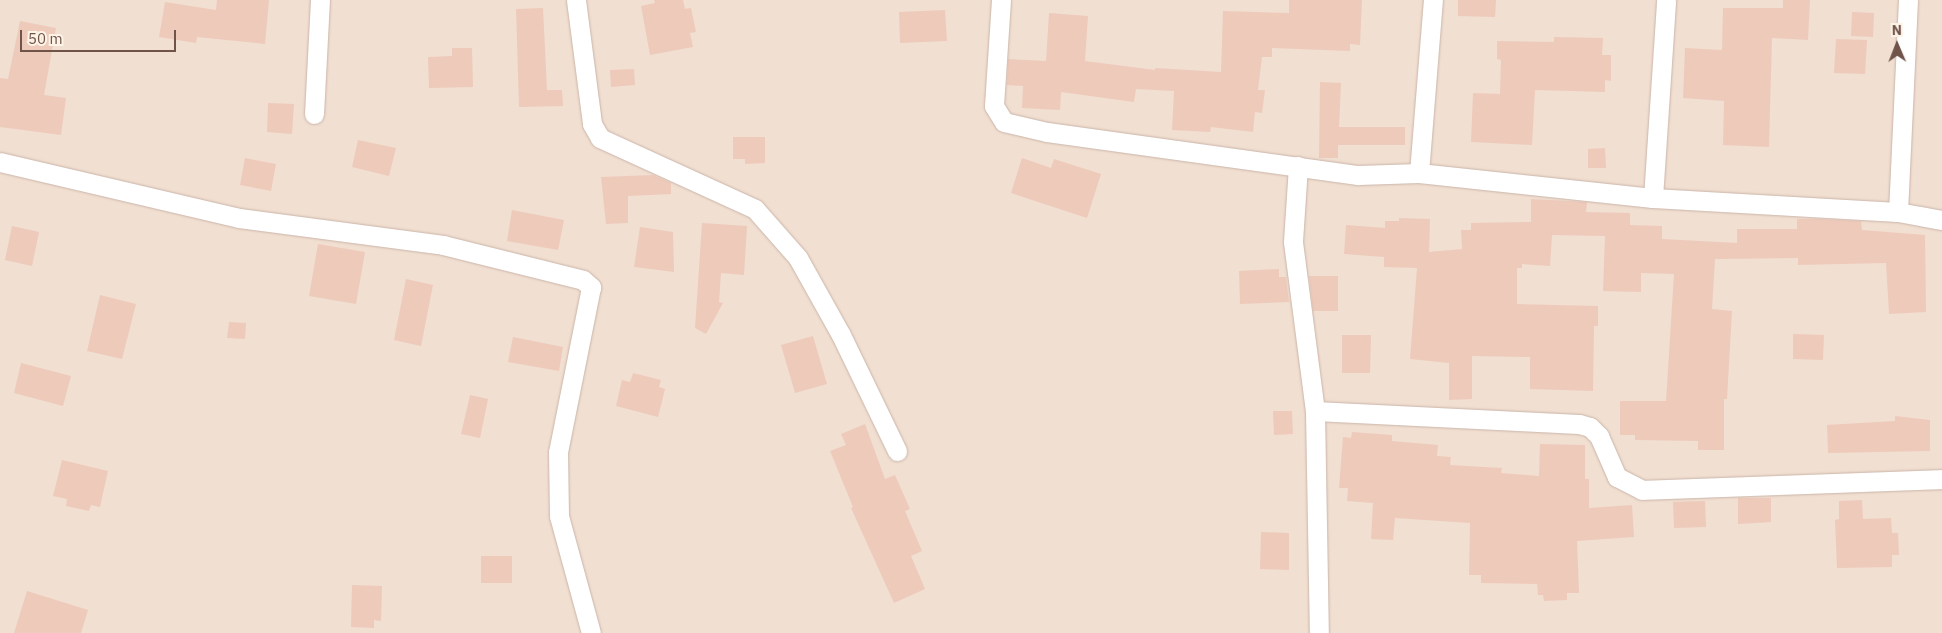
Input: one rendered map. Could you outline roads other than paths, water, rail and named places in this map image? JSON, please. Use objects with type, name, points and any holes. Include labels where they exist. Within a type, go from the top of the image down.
[{"type":"street","points":[[314,114],[320,0]]},
{"type":"street","points":[[576,0],[592,124],[600,138],[755,209],[798,258],[840,335],[897,451]]},
{"type":"street","points":[[1000,0],[994,106],[1004,122],[1056,133],[1358,175],[1419,174],[1653,198],[1898,212],[1942,220]]},
{"type":"street","points":[[1419,174],[1434,0]]},
{"type":"street","points":[[1653,198],[1666,0]]},
{"type":"street","points":[[1898,212],[1908,0]]},
{"type":"street","points":[[0,162],[240,218],[443,245],[583,280],[591,287],[558,452],[559,507],[591,633]]},
{"type":"street","points":[[1298,166],[1293,242],[1315,411],[1319,633]]},
{"type":"street","points":[[1315,411],[1579,424],[1590,427],[1599,436],[1617,477],[1642,490],[1942,479]]}]
